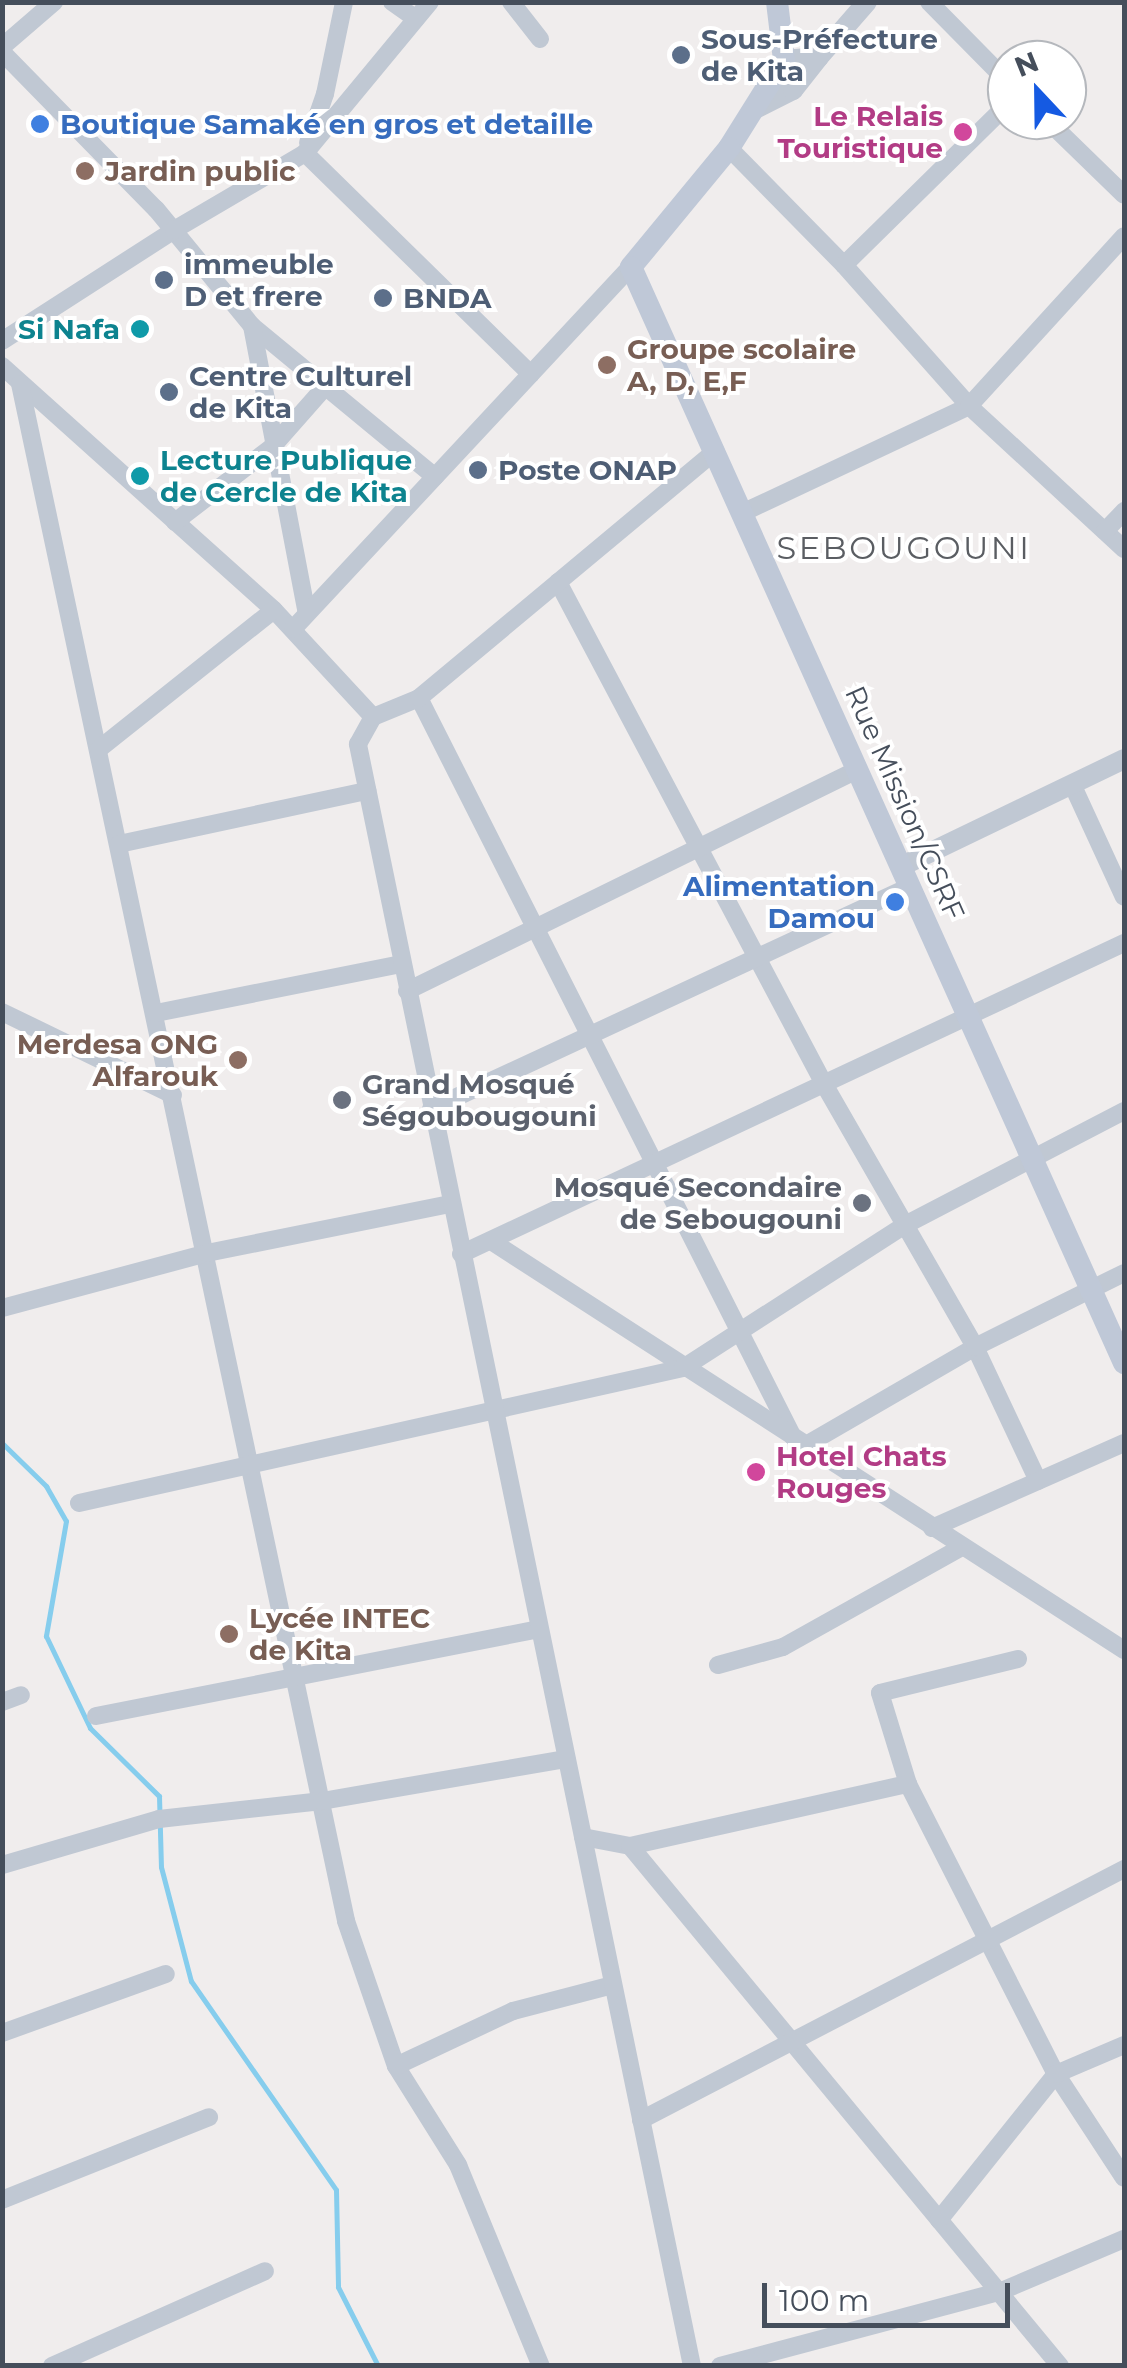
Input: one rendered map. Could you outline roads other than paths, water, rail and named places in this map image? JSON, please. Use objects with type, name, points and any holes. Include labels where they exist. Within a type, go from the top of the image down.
[{"type":"main road","points":[[632,267],[730,148],[784,60],[777,2]]},
{"type":"main road","name":"Rue Mission/CSRF","points":[[632,267],[1124,1363]]},
{"type":"street","points":[[54,2],[2,49],[174,230],[252,326],[434,477]]},
{"type":"street","points":[[305,153],[325,94],[344,2]]},
{"type":"street","points":[[392,2],[416,19]]},
{"type":"street","points":[[2,342],[174,230],[305,153],[430,2]]},
{"type":"street","points":[[512,2],[540,39]]},
{"type":"street","points":[[753,110],[793,90],[866,2]]},
{"type":"street","points":[[928,2],[987,60]]},
{"type":"street","points":[[784,60],[820,58]]},
{"type":"street","points":[[844,265],[987,125]]},
{"type":"street","points":[[1068,140],[1124,195]]},
{"type":"street","points":[[730,148],[844,265],[969,406],[1124,549]]},
{"type":"street","points":[[305,153],[531,374]]},
{"type":"street","points":[[742,513],[969,406],[1124,236]]},
{"type":"street","points":[[292,629],[632,267]]},
{"type":"street","points":[[252,326],[272,447],[307,613]]},
{"type":"street","points":[[2,366],[274,610],[374,717]]},
{"type":"street","points":[[20,384],[346,1921],[396,2066],[458,2165],[541,2366]]},
{"type":"street","points":[[176,522],[272,447],[324,388]]},
{"type":"street","points":[[692,2366],[358,744],[374,717],[419,698],[715,451]]},
{"type":"street","points":[[1106,532],[1124,511]]},
{"type":"street","points":[[558,582],[760,956],[824,1084],[975,1347],[1038,1481]]},
{"type":"street","points":[[99,749],[274,610]]},
{"type":"street","points":[[419,698],[800,1441]]},
{"type":"street","points":[[431,1108],[760,956],[1072,784],[1124,760]]},
{"type":"street","points":[[407,991],[857,770]]},
{"type":"street","points":[[1072,784],[1124,897]]},
{"type":"street","points":[[120,844],[367,792]]},
{"type":"street","points":[[462,1254],[1124,943]]},
{"type":"street","points":[[156,1013],[401,964]]},
{"type":"street","points":[[2,1012],[173,1095]]},
{"type":"street","points":[[79,1503],[683,1368],[904,1225],[1030,1156],[1124,1111]]},
{"type":"street","points":[[2,1308],[207,1253],[451,1204]]},
{"type":"street","points":[[491,1240],[683,1368],[1124,1650]]},
{"type":"street","points":[[800,1441],[1124,1273]]},
{"type":"street","points":[[932,1528],[1124,1443]]},
{"type":"street","points":[[718,1665],[783,1647],[962,1547]]},
{"type":"street","points":[[96,1716],[540,1629]]},
{"type":"street","points":[[1018,1659],[880,1693],[908,1784],[1056,2074],[1124,2178]]},
{"type":"street","points":[[2,1702],[21,1695]]},
{"type":"street","points":[[2,1865],[143,1822],[322,1801],[566,1759]]},
{"type":"street","points":[[582,1837],[630,1846],[908,1784]]},
{"type":"street","points":[[630,1846],[1060,2366]]},
{"type":"street","points":[[642,2120],[1124,1869]]},
{"type":"street","points":[[2,2033],[166,1974]]},
{"type":"street","points":[[396,2066],[513,2011],[614,1986]]},
{"type":"street","points":[[939,2220],[1056,2074],[1124,2045]]},
{"type":"street","points":[[2,2200],[209,2117]]},
{"type":"street","points":[[720,2366],[998,2292],[1124,2238]]},
{"type":"street","points":[[52,2366],[85,2359],[265,2272]]},
{"type":"waterway","points":[[2,1443],[46,1486],[66,1521],[46,1636],[90,1728],[159,1796],[161,1867],[191,1981],[336,2190],[338,2287],[378,2366]]},
{"type":"place","name":"Sous-Préfecture de Kita","points":[[681,55]]},
{"type":"place","name":"Boutique Samaké en gros et detaille","points":[[40,124]]},
{"type":"place","name":"Le Relais Touristique","points":[[963,132]]},
{"type":"place","name":"Jardin public","points":[[85,171]]},
{"type":"place","name":"immeuble D et frere","points":[[164,280]]},
{"type":"place","name":"BNDA","points":[[383,298]]},
{"type":"place","name":"Si Nafa","points":[[140,329]]},
{"type":"place","name":"Groupe scolaire A, D, E,F","points":[[607,365]]},
{"type":"place","name":"Centre Culturel de Kita","points":[[169,392]]},
{"type":"place","name":"Poste ONAP","points":[[478,470]]},
{"type":"place","name":"Lecture Publique de Cercle de Kita","points":[[140,476]]},
{"type":"place","name":"Alimentation Damou","points":[[895,902]]},
{"type":"place","name":"Merdesa ONG Alfarouk","points":[[238,1060]]},
{"type":"place","name":"Grand Mosqué Ségoubougouni","points":[[342,1100]]},
{"type":"place","name":"Mosqué Secondaire de Sebougouni","points":[[862,1203]]},
{"type":"place","name":"Hotel Chats Rouges","points":[[756,1472]]},
{"type":"place","name":"Lycée INTEC de Kita","points":[[229,1634]]},
{"type":"district","name":"SEBOUGOUNI","points":[[904,548]]}]
